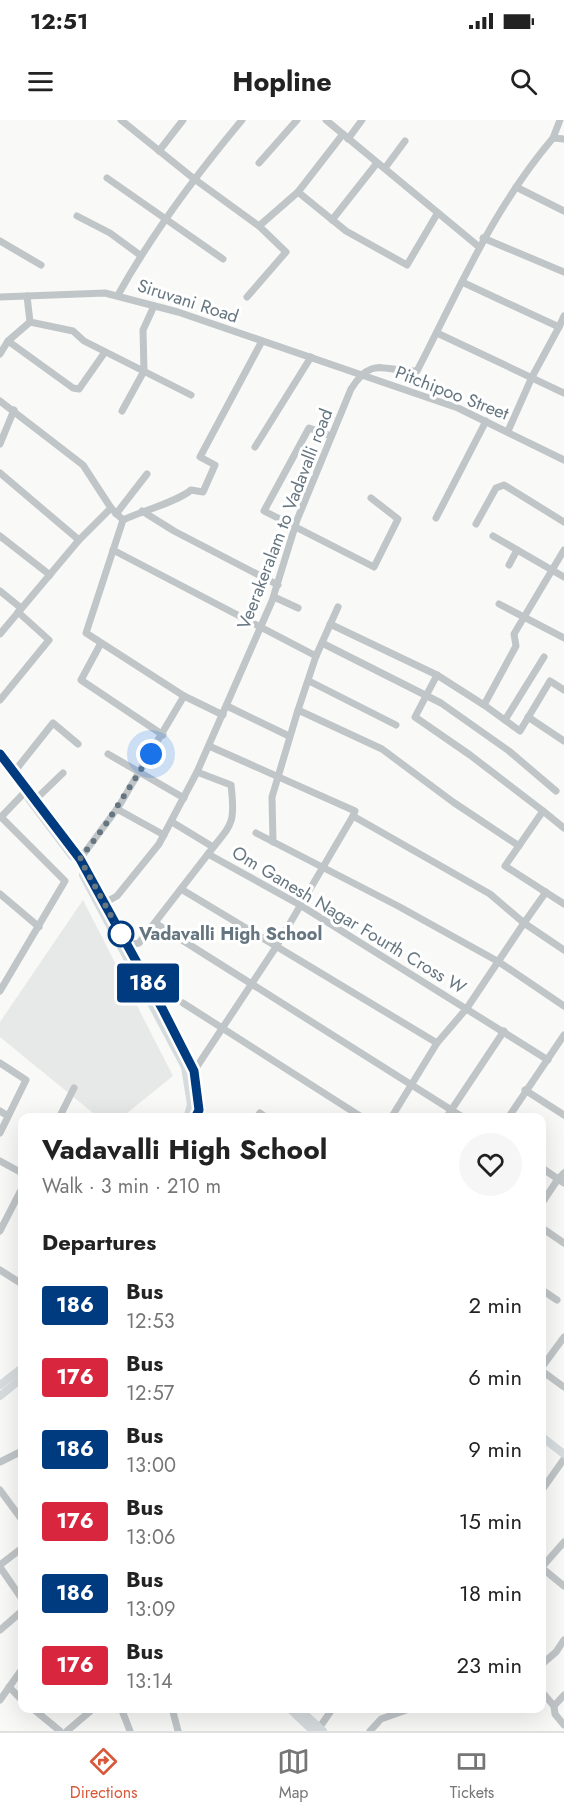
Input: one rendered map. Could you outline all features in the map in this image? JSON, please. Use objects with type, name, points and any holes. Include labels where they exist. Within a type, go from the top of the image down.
[{"type":"main road","points":[[0,754],[80,859],[124,946],[194,1071],[194,1113]]},
{"type":"main road","points":[[0,763],[68,851],[102,905]]},
{"type":"main road","points":[[124,946],[185,1067],[194,1113]]},
{"type":"main road","points":[[0,1385],[18,1371]]},
{"type":"main road","points":[[0,1396],[18,1381]]},
{"type":"main road","points":[[546,1439],[563,1450]]},
{"type":"main road","points":[[296,1713],[318,1730]]},
{"type":"main road","points":[[303,1713],[318,1730]]},
{"type":"street","points":[[122,120],[193,178],[259,226],[286,252],[247,297]]},
{"type":"street","points":[[159,151],[183,120]]},
{"type":"street","points":[[118,295],[140,255],[193,178],[242,120]]},
{"type":"street","points":[[259,163],[297,120]]},
{"type":"street","points":[[326,120],[478,246]]},
{"type":"street","points":[[259,226],[298,192],[362,120]]},
{"type":"street","points":[[360,375],[376,366],[402,371],[417,371],[478,246],[516,187],[553,138],[561,120]]},
{"type":"street","points":[[553,138],[564,139]]},
{"type":"street","points":[[386,168],[405,141]]},
{"type":"street","points":[[332,220],[376,163]]},
{"type":"street","points":[[107,178],[223,259]]},
{"type":"street","points":[[516,187],[564,211]]},
{"type":"street","points":[[298,192],[346,231],[407,265],[437,214]]},
{"type":"street","points":[[77,216],[110,232],[140,255]]},
{"type":"street","points":[[483,238],[564,272]]},
{"type":"street","points":[[0,241],[41,265]]},
{"type":"street","points":[[462,282],[562,322],[532,377],[508,431]]},
{"type":"street","name":"Siruvani Road","points":[[0,297],[77,293],[118,295],[360,375]]},
{"type":"street","points":[[27,296],[30,322]]},
{"type":"street","points":[[122,411],[144,371],[143,330],[154,306]]},
{"type":"street","points":[[0,354],[8,341],[30,322]]},
{"type":"street","points":[[30,322],[73,331],[84,341],[190,395]]},
{"type":"street","points":[[437,333],[564,393]]},
{"type":"street","points":[[8,341],[73,388],[79,389],[105,352]]},
{"type":"street","points":[[223,715],[184,696],[86,633],[123,520],[182,497],[191,490],[202,492],[215,465],[200,457],[262,341]]},
{"type":"street","points":[[255,447],[311,357]]},
{"type":"street","name":"Pitchipoo Street","points":[[360,375],[458,408],[564,460]]},
{"type":"street","name":"Veerakeralam to Vadavalli road","points":[[102,905],[117,896],[164,835],[184,798],[261,629],[330,436],[360,375]]},
{"type":"street","points":[[0,401],[83,465],[113,511],[123,520]]},
{"type":"street","points":[[0,444],[14,410]]},
{"type":"street","points":[[436,518],[486,421]]},
{"type":"street","points":[[330,436],[309,428],[264,511],[295,529],[374,567],[398,519],[371,498]]},
{"type":"street","points":[[0,473],[79,540]]},
{"type":"street","points":[[0,634],[79,540],[113,511],[147,474]]},
{"type":"street","points":[[476,524],[496,488],[504,485],[564,522]]},
{"type":"street","points":[[142,511],[174,531],[278,585]]},
{"type":"street","points":[[0,536],[50,575]]},
{"type":"street","points":[[494,536],[564,577]]},
{"type":"street","points":[[113,550],[316,656]]},
{"type":"street","points":[[509,565],[517,550]]},
{"type":"street","points":[[484,705],[516,646],[514,634],[564,550]]},
{"type":"street","points":[[0,591],[50,640],[0,700]]},
{"type":"street","points":[[274,597],[298,608]]},
{"type":"street","points":[[499,604],[563,636]]},
{"type":"street","points":[[273,842],[272,797],[289,736],[316,656],[338,607]]},
{"type":"street","points":[[330,624],[437,675],[520,730],[550,681],[564,690]]},
{"type":"street","points":[[101,643],[81,680],[163,735]]},
{"type":"street","points":[[322,643],[427,696],[509,751],[556,791]]},
{"type":"street","points":[[506,720],[544,657]]},
{"type":"street","points":[[437,675],[415,717],[470,755],[564,828]]},
{"type":"street","points":[[309,681],[396,725]]},
{"type":"street","points":[[80,859],[140,772],[184,696]]},
{"type":"street","points":[[227,706],[289,736]]},
{"type":"street","points":[[298,710],[382,749],[453,802],[519,846]]},
{"type":"street","points":[[528,717],[564,741]]},
{"type":"street","points":[[14,772],[54,723],[78,744]]},
{"type":"street","points":[[194,1071],[224,1029],[276,947],[355,811],[209,746]]},
{"type":"street","points":[[108,754],[184,798]]},
{"type":"street","points":[[197,771],[231,785],[234,810],[230,827],[208,854]]},
{"type":"street","points":[[36,799],[63,773]]},
{"type":"street","points":[[0,991],[65,880],[1,817],[24,793]]},
{"type":"street","points":[[117,808],[164,835]]},
{"type":"street","points":[[543,811],[505,866],[564,904]]},
{"type":"street","points":[[353,816],[490,894],[524,924],[564,950]]},
{"type":"street","points":[[172,822],[213,847]]},
{"type":"street","points":[[256,833],[398,906],[499,962],[564,1006]]},
{"type":"street","name":"Om Ganesh Nagar Fourth Cross W","points":[[124,946],[138,943],[208,854],[300,905],[548,1060]]},
{"type":"street","points":[[181,889],[437,1043]]},
{"type":"street","points":[[394,1113],[437,1043],[467,1008],[546,892]]},
{"type":"street","points":[[0,894],[39,927]]},
{"type":"street","points":[[155,923],[251,986],[414,1084],[456,1113]]},
{"type":"street","points":[[183,1003],[355,1113]]},
{"type":"street","points":[[450,1113],[504,1031]]},
{"type":"street","points":[[511,1113],[564,1035]]},
{"type":"street","points":[[0,1063],[27,1080],[0,1133]]},
{"type":"street","points":[[62,1113],[74,1088]]},
{"type":"street","points":[[525,1090],[564,1115]]},
{"type":"street","points":[[0,1111],[8,1116]]},
{"type":"street","points":[[0,1161],[18,1171]]},
{"type":"street","points":[[546,1171],[561,1181]]},
{"type":"street","points":[[546,1198],[561,1181],[564,1173]]},
{"type":"street","points":[[0,1231],[18,1196]]},
{"type":"street","points":[[546,1231],[564,1242]]},
{"type":"street","points":[[0,1270],[18,1281]]},
{"type":"street","points":[[546,1293],[557,1300]]},
{"type":"street","points":[[546,1363],[564,1337]]},
{"type":"street","points":[[546,1372],[564,1387]]},
{"type":"street","points":[[0,1461],[18,1453]]},
{"type":"street","points":[[546,1484],[564,1459]]},
{"type":"street","points":[[0,1490],[18,1515]]},
{"type":"street","points":[[546,1562],[564,1542]]},
{"type":"street","points":[[18,1551],[0,1566],[18,1593]]},
{"type":"street","points":[[546,1570],[564,1586]]},
{"type":"street","points":[[0,1630],[18,1614]]},
{"type":"street","points":[[546,1661],[556,1652],[564,1640]]},
{"type":"street","points":[[0,1700],[18,1675]]},
{"type":"street","points":[[9,1687],[18,1696]]},
{"type":"street","points":[[554,1706],[564,1695]]},
{"type":"street","points":[[546,1697],[564,1725]]},
{"type":"street","points":[[39,1713],[60,1731]]},
{"type":"street","points":[[67,1731],[88,1713]]},
{"type":"street","points":[[123,1713],[130,1731]]},
{"type":"street","points":[[173,1713],[178,1731]]},
{"type":"street","points":[[318,1730],[330,1713]]},
{"type":"street","points":[[370,1731],[381,1719],[403,1713]]},
{"type":"shaded area","points":[[83,900],[173,1076],[127,1113],[93,1113],[0,1037],[0,1022]]},
{"type":"bus line","name":"186","points":[[0,754],[68,839],[80,859],[194,1071],[198,1113]]},
{"type":"place","name":"Vadavalli High School","points":[[121,934]]},
{"type":"route","points":[[121,934],[80,859],[119,806],[151,754]]}]
